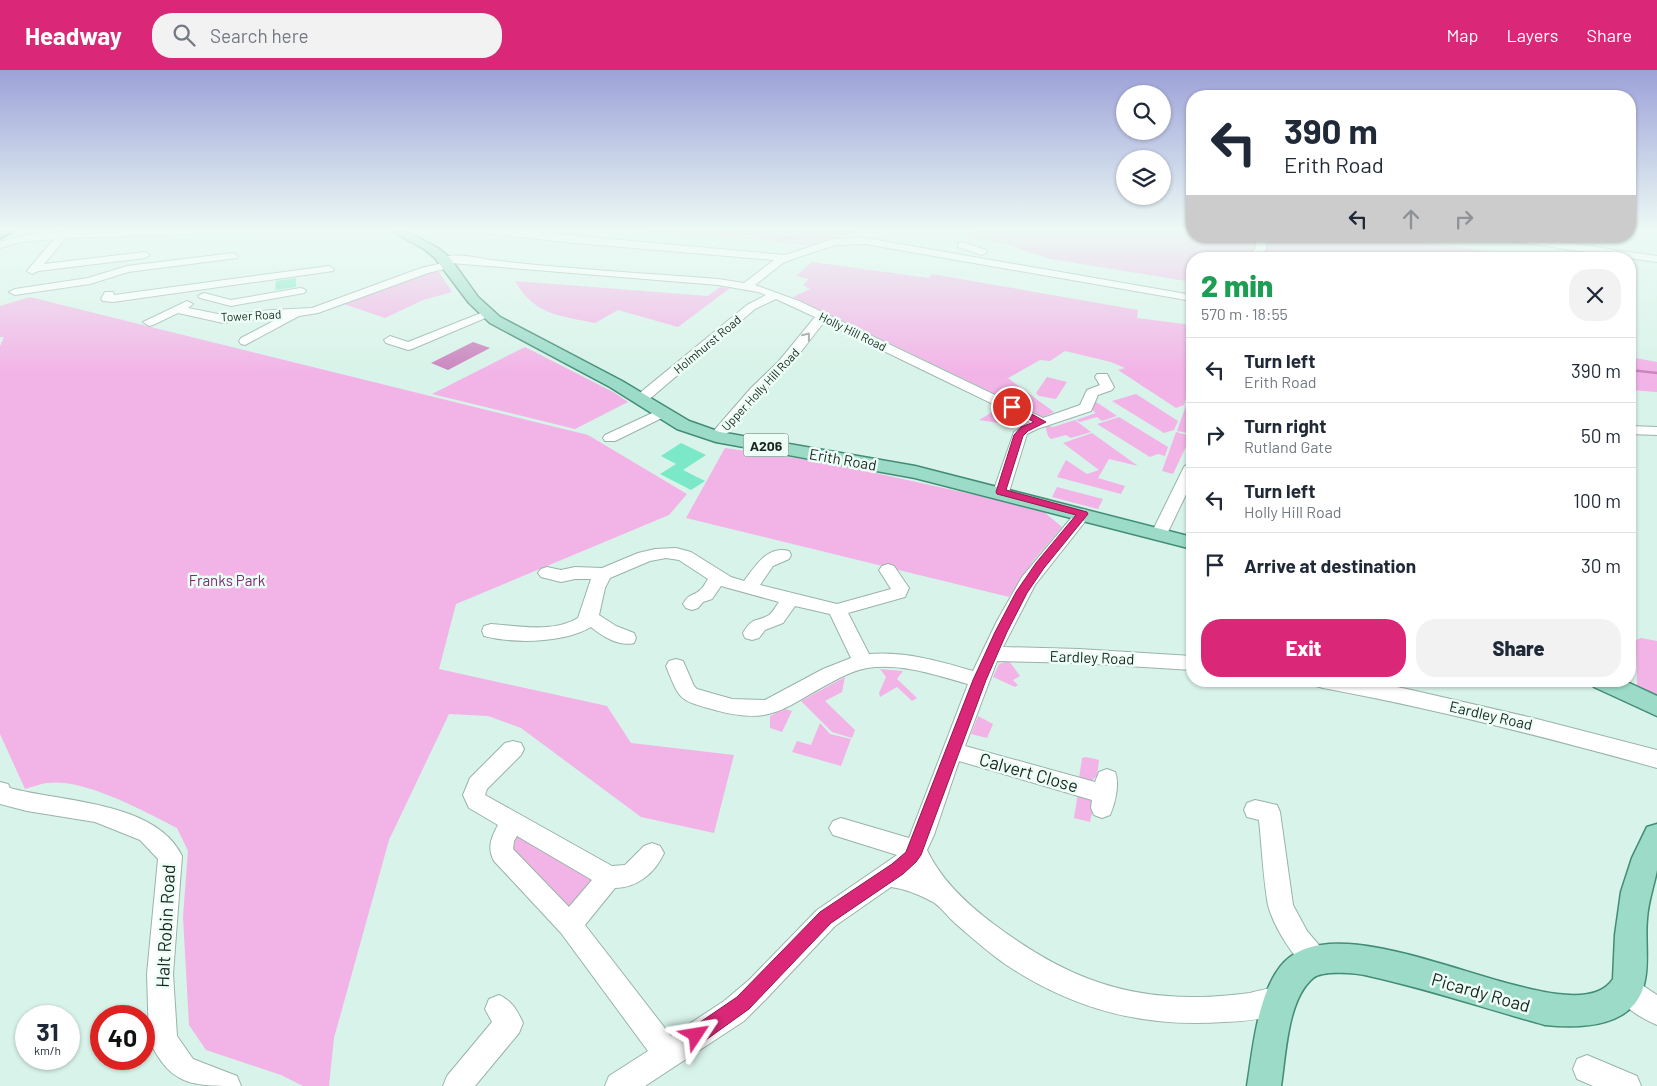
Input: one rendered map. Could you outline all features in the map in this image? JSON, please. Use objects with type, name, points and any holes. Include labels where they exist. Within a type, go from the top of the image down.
[{"type":"main road","name":"Erith Road","points":[[456,277],[470,298],[486,314],[694,430],[716,437],[866,462],[1001,492],[1186,541]]},
{"type":"main road","points":[[1615,687],[1657,707]]},
{"type":"main road","points":[[1627,990],[1630,974],[1630,928],[1636,894],[1641,872],[1657,836]]},
{"type":"main road","name":"Picardy Road","points":[[1315,960],[1338,958],[1367,960],[1545,1009],[1576,1012],[1614,1001],[1627,990]]},
{"type":"main road","points":[[1264,1086],[1281,1001],[1290,980],[1302,966],[1315,960]]},
{"type":"street","points":[[28,277],[14,296],[101,277]]},
{"type":"street","points":[[109,294],[107,299],[272,277]]},
{"type":"street","name":"Tower Road","points":[[177,309],[223,319],[272,313],[296,314],[314,311],[404,277]]},
{"type":"street","name":"Holly Hill Road","points":[[659,277],[747,286],[776,295],[1041,422]]},
{"type":"street","points":[[747,286],[758,277]]},
{"type":"street","points":[[1088,277],[1186,297]]},
{"type":"street","name":"Tower Road","points":[[149,322],[204,296],[214,286]]},
{"type":"street","points":[[204,296],[232,303],[300,291]]},
{"type":"street","name":"Holmhurst Road","points":[[641,399],[751,307],[776,295]]},
{"type":"street","name":"Tower Road","points":[[245,341],[296,314]]},
{"type":"street","points":[[390,340],[408,346],[486,314]]},
{"type":"street","name":"Upper Holly Hill Road","points":[[716,437],[731,417],[784,364],[822,317]]},
{"type":"street","points":[[1001,492],[1019,435],[1025,429],[1041,422],[1086,408],[1092,393],[1107,387],[1102,377]]},
{"type":"street","points":[[610,438],[663,412]]},
{"type":"street","points":[[1636,430],[1657,431]]},
{"type":"street","points":[[1159,534],[1186,479]]},
{"type":"street","points":[[619,1086],[734,1011],[758,989],[826,918],[904,864],[915,850],[980,680],[1022,592],[1040,566],[1083,514]]},
{"type":"street","points":[[547,573],[561,576],[575,573],[604,574],[664,552],[684,556],[717,578],[731,584],[837,610],[899,593],[900,588],[888,570]]},
{"type":"street","points":[[749,588],[767,562],[783,555]]},
{"type":"street","points":[[491,632],[561,633],[573,630],[589,618],[598,581],[604,574]]},
{"type":"street","points":[[692,604],[696,598],[706,595],[717,578]]},
{"type":"street","points":[[752,633],[758,625],[776,619],[791,598]]},
{"type":"street","points":[[837,610],[863,662]]},
{"type":"street","points":[[589,618],[609,631],[627,638]]},
{"type":"street","name":"Eardley Road","points":[[992,654],[1078,656],[1186,663]]},
{"type":"street","points":[[676,666],[686,691],[690,694],[755,710],[774,706],[844,668],[863,662],[886,659],[904,661],[980,680]]},
{"type":"street","name":"Eardley Road","points":[[1354,687],[1451,706],[1549,729],[1657,760]]},
{"type":"street","points":[[512,749],[478,784],[474,796],[477,801],[609,877],[621,878],[632,875],[652,853]]},
{"type":"street","name":"Calvert Close","points":[[953,751],[1104,793]]},
{"type":"street","name":"Halt Robin Road","points":[[0,791],[2,795],[27,802],[97,813],[148,833],[170,856],[160,974],[163,1040],[183,1069],[227,1086]]},
{"type":"street","points":[[1269,812],[1281,906],[1298,940],[1315,960]]},
{"type":"street","points":[[513,823],[504,835],[500,845],[502,854],[570,925],[667,1054]]},
{"type":"street","points":[[841,828],[915,850]]},
{"type":"street","points":[[915,850],[924,871],[940,894],[1004,949],[1047,977],[1093,996],[1127,1004],[1190,1012],[1219,1011],[1281,1001]]},
{"type":"street","points":[[887,875],[909,879],[940,894]]},
{"type":"street","points":[[570,925],[609,877]]},
{"type":"street","points":[[1627,990],[1657,1010]]},
{"type":"street","points":[[457,1086],[509,1022],[499,1009]]},
{"type":"street","points":[[1587,1069],[1627,1086]]},
{"type":"green space","points":[[415,277],[443,277],[452,292],[423,300],[385,318],[344,304]]},
{"type":"green space","points":[[802,277],[952,277],[1138,310],[1137,318],[1186,324],[1186,398],[1184,405],[1176,408],[1118,370],[1125,368],[1111,362],[1065,351],[1050,361],[1040,360],[1008,378],[1054,412],[1043,417],[793,297],[810,289],[803,285],[809,279]]},
{"type":"green space","points":[[1164,277],[1186,277],[1186,281]]},
{"type":"green space","points":[[515,281],[708,296],[720,287],[730,288],[678,327],[618,310],[595,323],[560,316],[549,312],[531,301]]},
{"type":"green space","name":"Franks Park","points":[[30,297],[588,435],[687,494],[669,515],[456,604],[439,669],[607,706],[631,743],[734,755],[714,833],[641,817],[521,728],[488,716],[449,714],[389,840],[334,1038],[329,1086],[303,1086],[281,1075],[206,1050],[189,1025],[183,917],[188,851],[177,828],[114,797],[78,786],[47,783],[25,789],[0,734],[0,346],[4,337],[0,337],[0,306]]},
{"type":"green space","points":[[525,347],[615,393],[628,402],[575,429],[432,394]]},
{"type":"green space","points":[[1636,358],[1657,362],[1657,392],[1636,390]]},
{"type":"green space","points":[[1047,377],[1067,382],[1056,399],[1039,396],[1036,393]]},
{"type":"green space","points":[[1136,394],[1178,421],[1174,430],[1164,433],[1112,401]]},
{"type":"green space","points":[[1095,401],[1117,416],[1102,421],[1097,417],[1080,422],[1076,420],[1096,413],[1091,409]]},
{"type":"green space","points":[[1186,406],[1186,433],[1177,431]]},
{"type":"green space","points":[[1006,409],[1024,420],[1018,426],[979,420],[994,411],[1000,413]]},
{"type":"green space","points":[[1119,417],[1168,447],[1165,456],[1158,454],[1150,457],[1097,424]]},
{"type":"green space","points":[[1075,420],[1091,432],[1071,438],[1066,435],[1051,439],[1048,436],[1045,425],[1053,427]]},
{"type":"green space","points":[[1176,432],[1186,435],[1186,447],[1173,474],[1162,471]]},
{"type":"green space","points":[[1092,433],[1138,466],[1109,459],[1098,478],[1125,486],[1121,494],[1057,477],[1066,460],[1087,474],[1099,470],[1063,443]]},
{"type":"green space","points":[[725,448],[830,463],[980,496],[1044,512],[1062,527],[1033,561],[1009,597],[686,518]]},
{"type":"green space","points":[[1057,487],[1103,499],[1098,509],[1052,497]]},
{"type":"green space","points":[[1641,638],[1657,641],[1657,696],[1637,686],[1636,640]]},
{"type":"green space","points":[[1009,661],[1020,676],[1013,680],[1018,685],[1015,687],[993,677],[999,664]]},
{"type":"green space","points":[[880,669],[903,671],[897,679],[917,698],[912,701],[897,687],[880,697],[879,693],[886,677]]},
{"type":"green space","points":[[845,677],[842,692],[825,701],[855,730],[852,738],[832,732],[801,701]]},
{"type":"green space","points":[[785,709],[792,711],[782,732],[770,728],[770,716]]},
{"type":"green space","points":[[978,716],[993,724],[987,738],[971,734]]},
{"type":"green space","points":[[820,723],[830,734],[851,739],[841,766],[792,752],[797,741],[811,745]]},
{"type":"green space","points":[[1082,758],[1099,760],[1097,776],[1091,781],[1079,778]]},
{"type":"green space","points":[[1078,793],[1090,798],[1094,804],[1090,822],[1074,818]]},
{"type":"green space","points":[[516,836],[592,878],[592,882],[571,906],[567,906],[507,848]]},
{"type":"shaded area","points":[[473,342],[490,348],[448,370],[431,363]]},
{"type":"building","points":[[296,278],[296,287],[275,290],[276,281]]},
{"type":"building","points":[[681,443],[706,455],[683,470],[705,481],[691,490],[660,474],[676,464],[661,456]]},
{"type":"waterway","points":[[1636,371],[1657,373]]},
{"type":"route","points":[[696,1035],[734,1011],[758,989],[826,918],[898,869],[911,857],[915,850],[980,680],[1001,632],[1022,592],[1040,566],[1083,514],[1001,492],[1019,435],[1025,429],[1041,422],[1012,407]]}]
